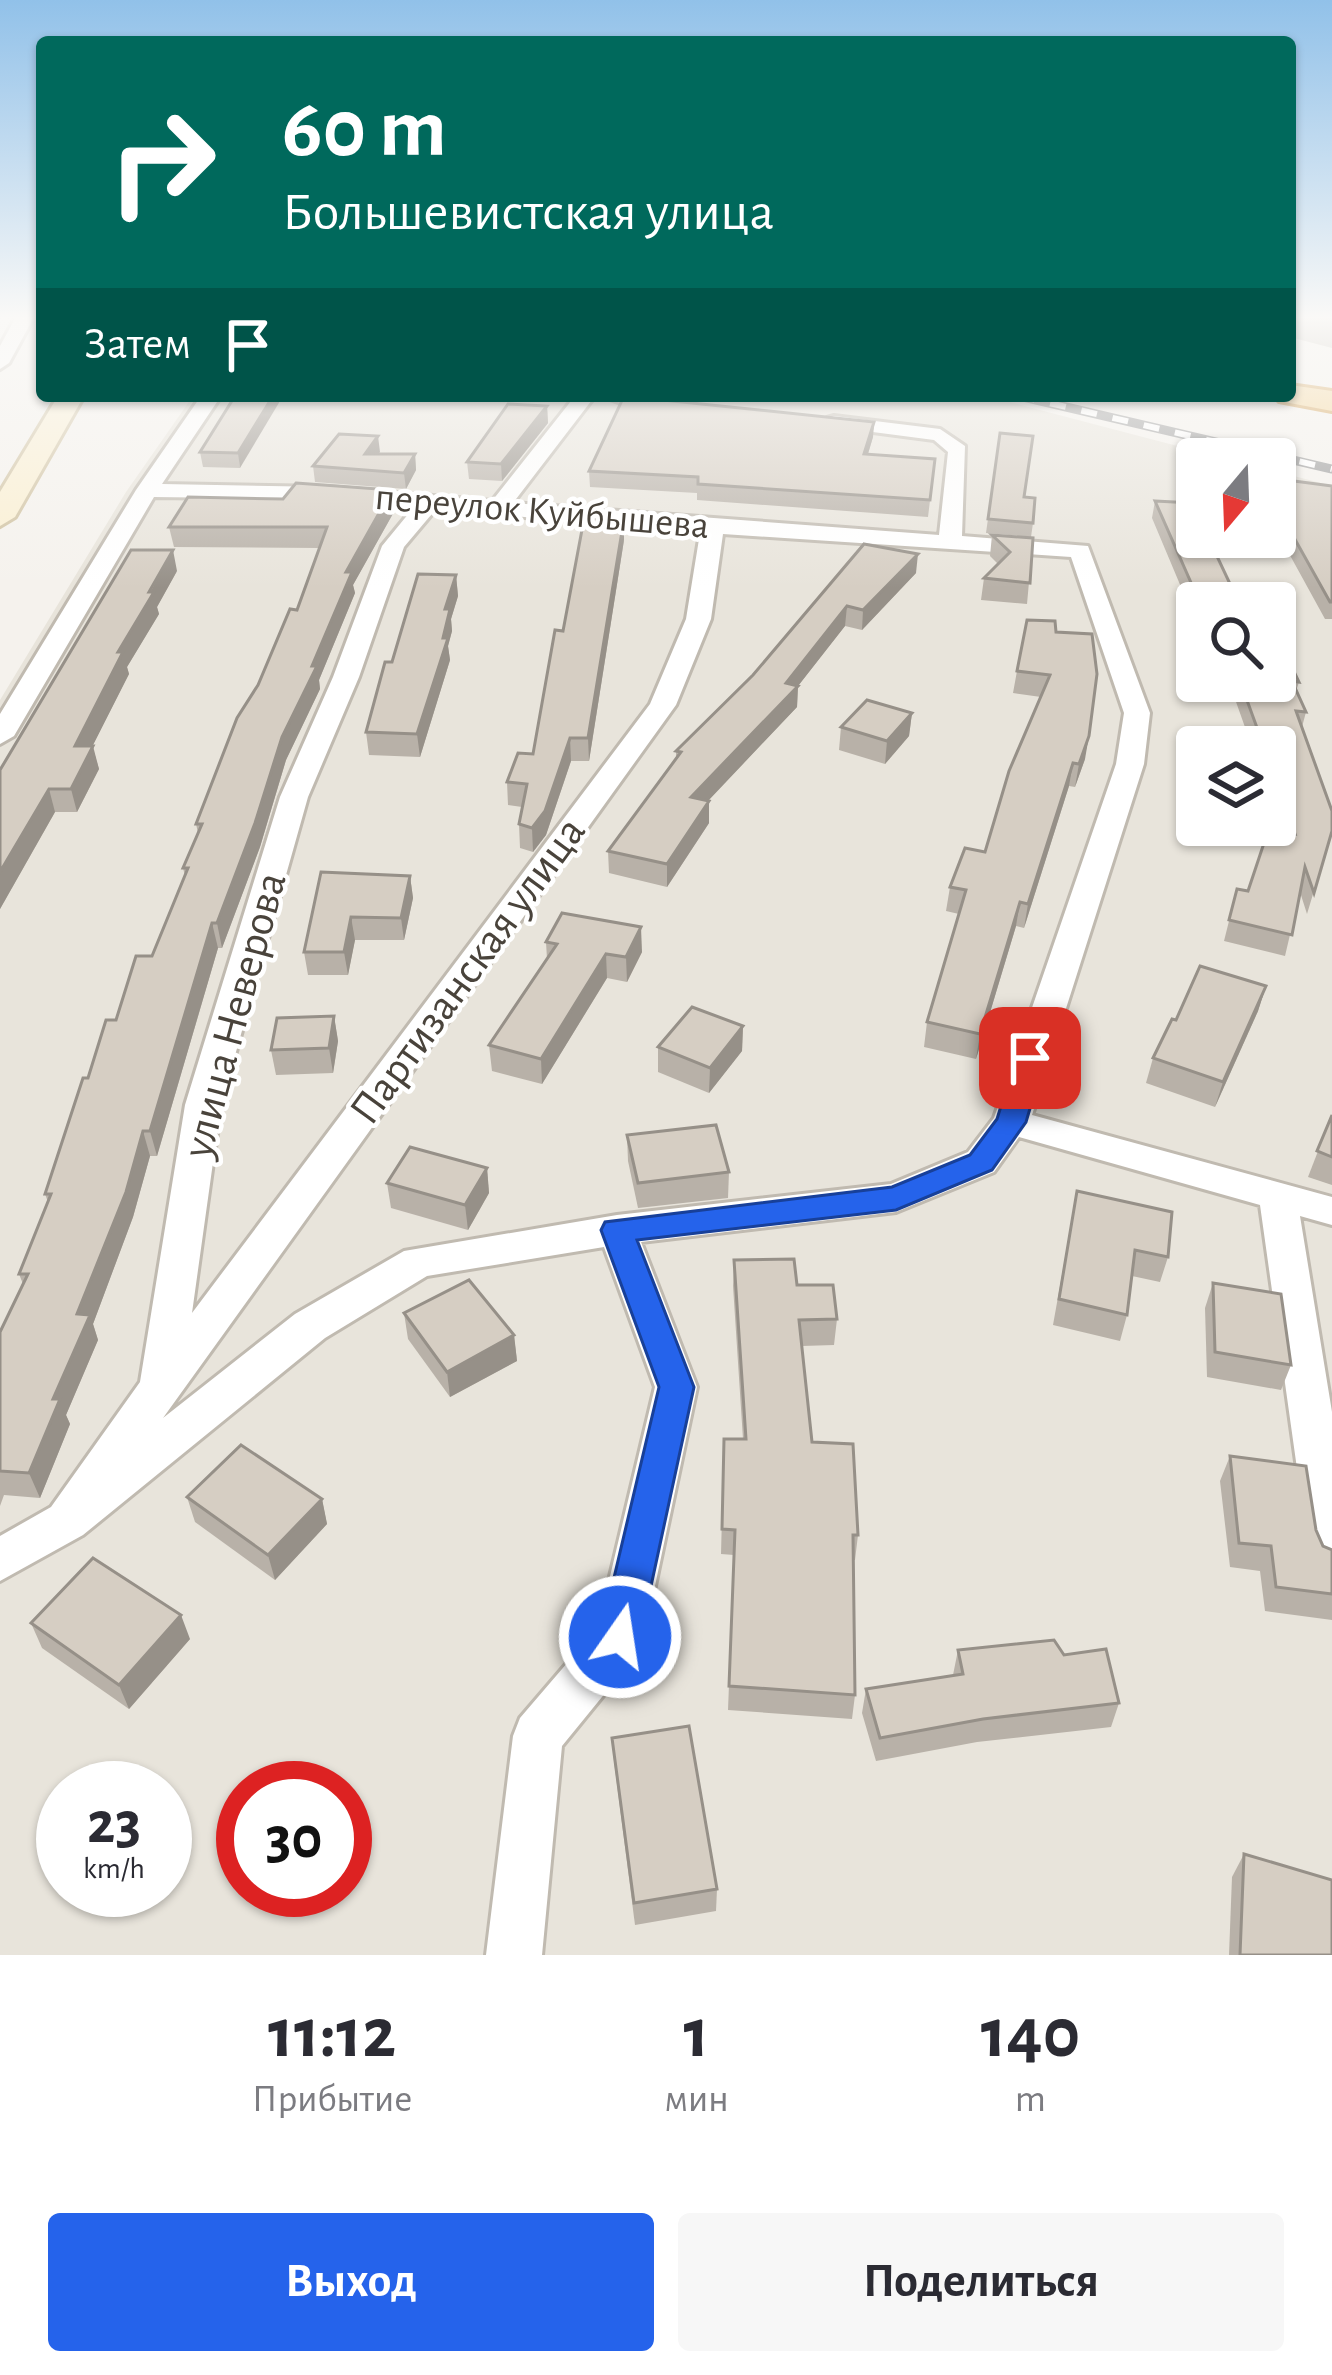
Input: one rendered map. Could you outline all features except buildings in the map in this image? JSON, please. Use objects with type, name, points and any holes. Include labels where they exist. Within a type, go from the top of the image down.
[{"type":"main road","points":[[0,517],[65,406]]},
{"type":"street","points":[[0,736],[147,490],[204,406]]},
{"type":"street","points":[[499,506],[578,406]]},
{"type":"street","points":[[800,418],[940,435],[958,450],[950,539]]},
{"type":"street","name":"переулок Куйбышева","points":[[147,490],[328,493],[712,527],[1080,550],[1136,713],[1130,764],[1011,1122]]},
{"type":"street","name":"улица Неверова","points":[[0,1560],[67,1521],[161,1388],[203,1106],[294,797],[346,677],[392,546],[428,505]]},
{"type":"street","name":"Партизанская улица","points":[[161,1388],[663,705],[694,643],[711,581],[712,527]]},
{"type":"street","points":[[67,1521],[310,1327],[418,1262],[617,1230],[896,1198],[981,1162],[1011,1122],[1332,1211]]},
{"type":"street","points":[[1278,1198],[1332,1554]]},
{"type":"street","points":[[514,1955],[538,1736],[620,1637],[676,1387],[617,1230]]},
{"type":"shaded area","points":[[186,406],[1025,406],[1176,446],[1176,558],[1296,558],[1296,477],[1332,486],[1332,1955],[0,1955],[0,700],[126,492]]},
{"type":"railway","points":[[1063,406],[1332,469]]},
{"type":"route","points":[[620,1637],[676,1387],[617,1230],[896,1198],[981,1162],[1011,1122],[1030,1058]]}]
